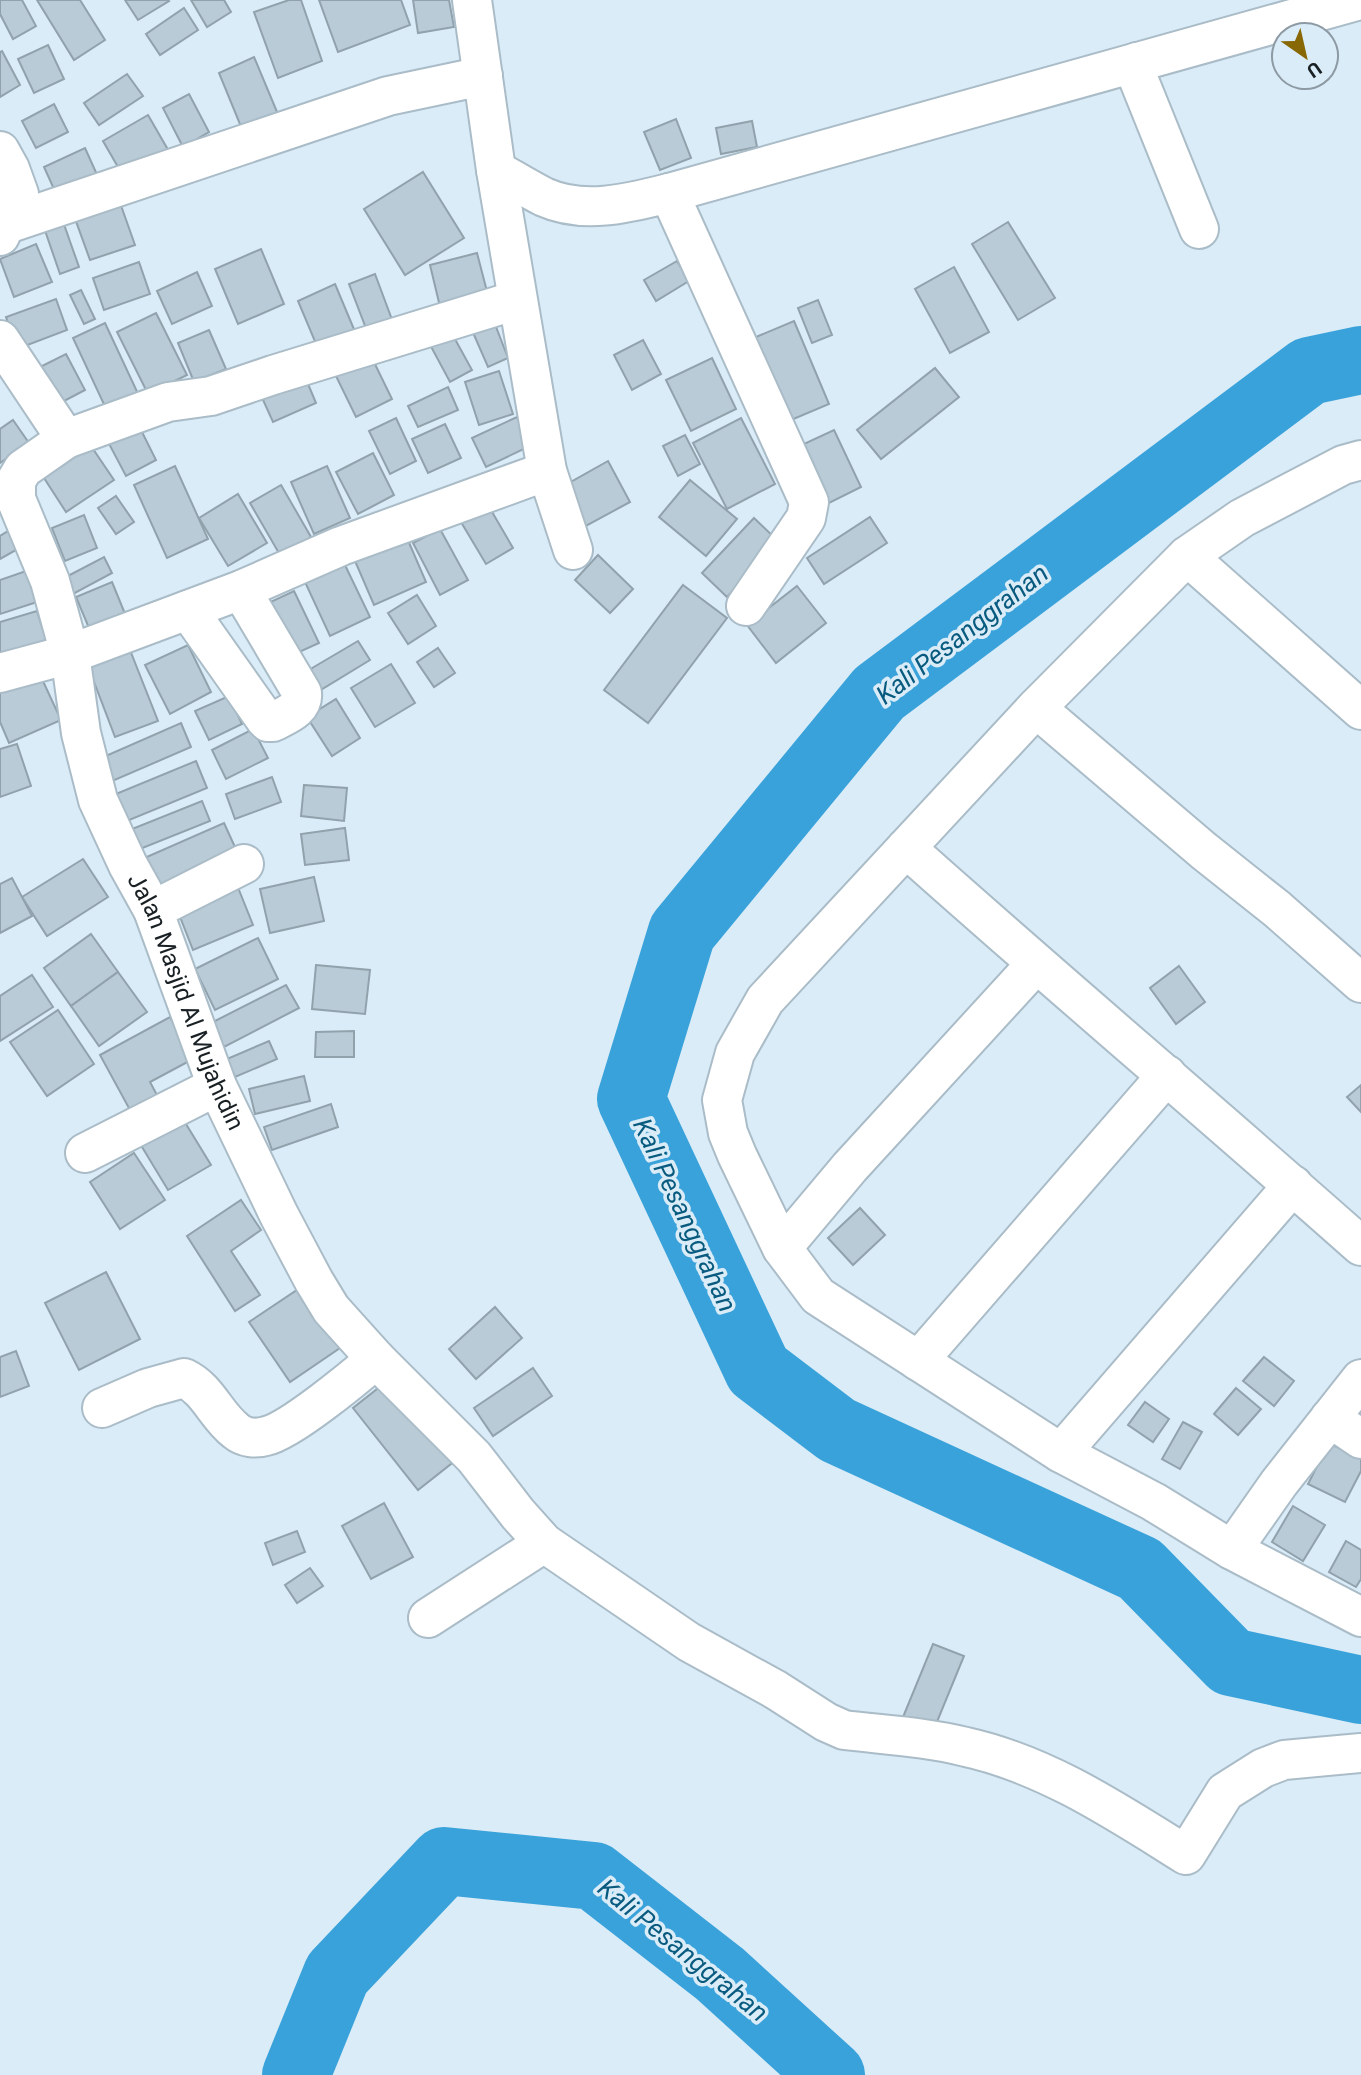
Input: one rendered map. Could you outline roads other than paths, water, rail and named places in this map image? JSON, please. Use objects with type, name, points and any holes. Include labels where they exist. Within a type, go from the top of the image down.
[{"type":"street","points":[[472,0],[496,170],[547,471],[573,550]]},
{"type":"street","points":[[496,170],[547,198],[581,206],[614,206],[669,193],[1360,0]]},
{"type":"street","points":[[1137,62],[1136,73],[1199,229]]},
{"type":"street","points":[[3,230],[388,96],[483,76]]},
{"type":"street","points":[[0,151],[19,194],[3,230]]},
{"type":"street","points":[[669,193],[809,502],[807,518],[746,606]]},
{"type":"street","name":"Jalan Masjid Al Mujahidin","points":[[517,300],[273,375],[243,387],[211,396],[168,402],[66,439],[23,470],[8,485],[50,581],[70,654],[80,733],[98,800],[128,865],[153,910],[217,1086],[296,1249],[331,1309],[376,1359],[474,1457],[544,1543],[689,1642],[776,1690],[826,1723],[844,1730],[967,1747],[1017,1763],[1113,1809],[1186,1855],[1225,1792],[1263,1768],[1284,1760],[1361,1753]]},
{"type":"street","points":[[0,340],[66,439]]},
{"type":"street","points":[[1361,460],[1343,465],[1242,518],[1187,556],[1036,708],[765,1000],[735,1053],[722,1100],[728,1133],[782,1248],[818,1296],[1061,1453],[1154,1502],[1232,1550],[1361,1617]]},
{"type":"street","points":[[0,673],[70,654],[241,590],[341,546],[547,471]]},
{"type":"street","points":[[1187,556],[1361,710]]},
{"type":"street","points":[[188,610],[265,719],[273,722],[300,706],[302,693],[241,590]]},
{"type":"street","points":[[1036,708],[1278,909],[1361,984]]},
{"type":"street","points":[[906,848],[1361,1246]]},
{"type":"street","points":[[153,910],[244,864]]},
{"type":"street","points":[[782,1248],[850,1167],[1036,964]]},
{"type":"street","points":[[918,1361],[1167,1075]]},
{"type":"street","points":[[85,1153],[217,1086]]},
{"type":"street","points":[[1061,1453],[1293,1185]]},
{"type":"street","points":[[102,1408],[148,1388],[184,1378],[198,1384],[232,1428],[242,1436],[268,1436],[290,1424],[376,1359]]},
{"type":"street","points":[[1232,1550],[1361,1379]]},
{"type":"street","points":[[1330,1418],[1361,1439]]},
{"type":"street","points":[[428,1618],[544,1543]]},
{"type":"waterway","name":"Kali Pesanggrahan","points":[[1361,360],[1309,371],[879,693],[682,932],[631,1099],[758,1370],[837,1430],[1140,1569],[1231,1662],[1361,1690]]},
{"type":"waterway","name":"Kali Pesanggrahan","points":[[296,2075],[337,1974],[444,1861],[594,1876],[720,1974],[831,2075]]}]
